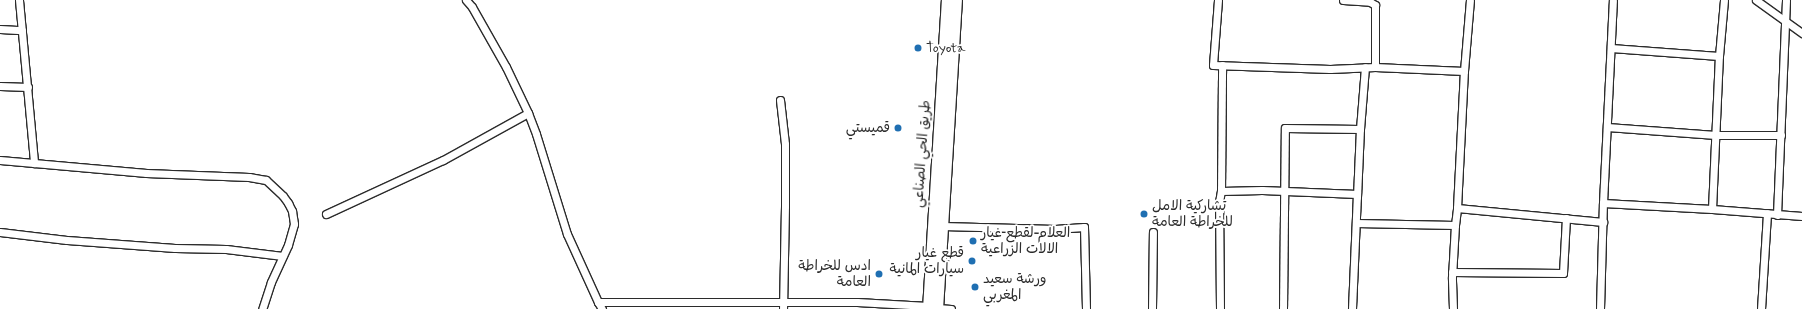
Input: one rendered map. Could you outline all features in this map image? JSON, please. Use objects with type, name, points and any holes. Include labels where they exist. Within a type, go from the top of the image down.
[{"type":"highway","name":"طريق الحي الصناعي","points":[[933,308],[947,0]]},
{"type":"highway","points":[[933,308],[942,226],[956,0]]},
{"type":"street","points":[[19,0],[34,163]]},
{"type":"street","points":[[466,0],[472,7],[506,67],[528,113],[567,234],[600,306],[784,306],[857,302],[951,309]]},
{"type":"street","points":[[1218,0],[1213,65],[1330,69],[1375,67],[1464,71]]},
{"type":"street","points":[[1343,0],[1370,2],[1375,5],[1375,67]]},
{"type":"street","points":[[1453,309],[1452,272],[1454,225],[1457,208],[1464,71],[1470,0]]},
{"type":"street","points":[[1604,309],[1600,309],[1603,203],[1613,0]]},
{"type":"street","points":[[1712,209],[1719,56],[1724,0]]},
{"type":"street","points":[[1756,0],[1802,33]]},
{"type":"street","points":[[1777,215],[1786,0]]},
{"type":"street","points":[[0,29],[22,30]]},
{"type":"street","points":[[1611,48],[1719,56]]},
{"type":"street","points":[[1220,309],[1219,202],[1221,191],[1222,65]]},
{"type":"street","points":[[1352,309],[1364,67]]},
{"type":"street","points":[[0,86],[28,87]]},
{"type":"street","points":[[780,100],[785,144],[784,306]]},
{"type":"street","points":[[326,214],[443,160],[528,113]]},
{"type":"street","points":[[1607,127],[1716,135],[1780,135]]},
{"type":"street","points":[[1283,309],[1285,128],[1360,129]]},
{"type":"street","points":[[0,160],[146,173],[249,177],[266,180],[283,196],[292,211],[294,218],[288,245],[271,282],[262,309]]},
{"type":"street","points":[[1221,191],[1285,190],[1357,194],[1357,198]]},
{"type":"street","points":[[1603,203],[1802,216]]},
{"type":"street","points":[[1457,208],[1603,222]]},
{"type":"street","points":[[1761,309],[1767,213]]},
{"type":"street","points":[[1452,272],[1563,273],[1566,218]]},
{"type":"street","points":[[1356,223],[1454,225]]},
{"type":"street","points":[[942,226],[1055,229],[1084,227],[1086,309]]},
{"type":"street","points":[[0,232],[67,240],[226,249],[283,256]]},
{"type":"street","points":[[1152,309],[1153,232]]},
{"type":"place","name":"Toyota","points":[[918,48]]},
{"type":"place","name":"قميستي","points":[[898,128]]},
{"type":"place","name":"تشاركية الامل للخراطة العامة","points":[[1144,214]]},
{"type":"place","name":"العلام لقطع غيار الالات الزراعية","points":[[973,241]]},
{"type":"place","name":"قطع غيار سيارات المانية","points":[[972,261]]},
{"type":"place","name":"ادس للخراطة العامة","points":[[879,274]]},
{"type":"place","name":"ورشة سعيد المغربي","points":[[975,287]]}]
